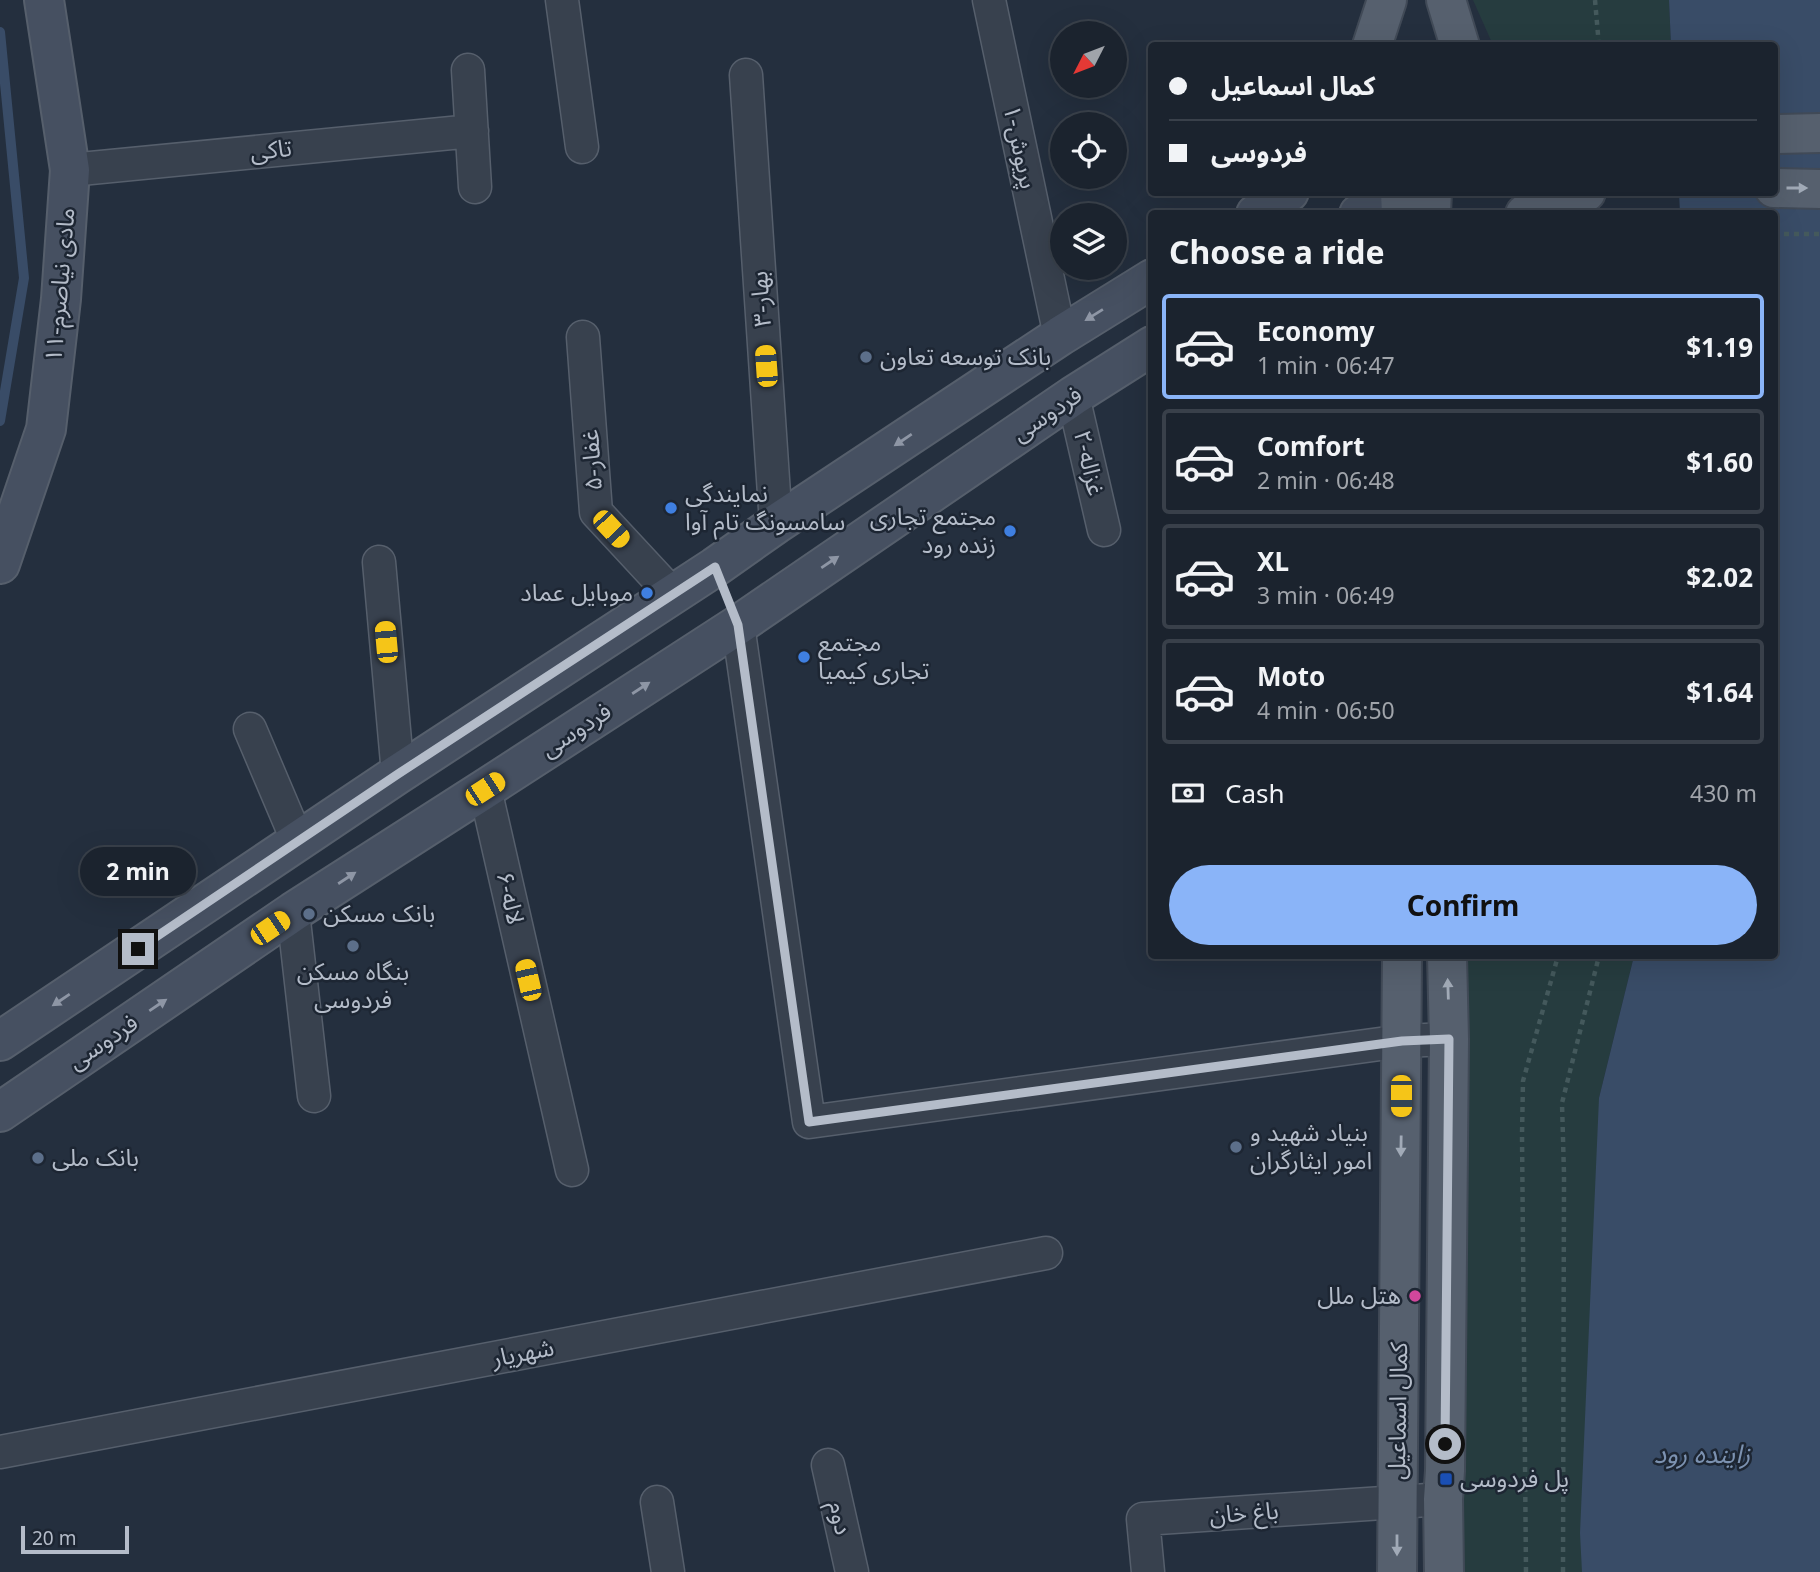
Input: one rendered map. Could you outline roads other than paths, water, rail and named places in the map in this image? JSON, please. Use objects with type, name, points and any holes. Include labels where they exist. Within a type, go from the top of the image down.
[{"type":"main road","name":"۱۱-مادی نیاصرم","points":[[0,564],[46,429],[61,299],[70,170],[44,0]]},
{"type":"main road","points":[[1373,42],[1387,0]]},
{"type":"main road","points":[[1394,0],[1395,42]]},
{"type":"main road","points":[[1429,0],[1430,42]]},
{"type":"main road","points":[[1446,0],[1459,42]]},
{"type":"main road","points":[[1778,134],[1820,133]]},
{"type":"main road","points":[[1778,188],[1820,189]]},
{"type":"main road","points":[[1262,210],[1283,196]]},
{"type":"main road","points":[[1366,210],[1392,196]]},
{"type":"main road","points":[[1534,210],[1573,196]]},
{"type":"main road","points":[[0,1041],[1060,336],[1148,281]]},
{"type":"main road","name":"فردوسی","points":[[0,1112],[293,912],[738,625],[1073,396],[1148,349]]},
{"type":"main road","points":[[715,567],[738,625]]},
{"type":"main road","name":"کمال اسماعیل","points":[[1397,1572],[1402,959]]},
{"type":"main road","name":"کمال اسماعیل","points":[[1444,1572],[1449,1039],[1447,959]]},
{"type":"street","points":[[562,0],[582,147]]},
{"type":"street","name":"۱-پریوش","points":[[989,0],[1060,336]]},
{"type":"street","points":[[468,70],[475,187]]},
{"type":"street","name":"۳-بهار","points":[[746,75],[776,524]]},
{"type":"street","name":"تاکی","points":[[70,170],[472,131]]},
{"type":"street","name":"۵-غفار","points":[[583,337],[596,512],[673,595]]},
{"type":"street","name":"۲-غزاله","points":[[1073,396],[1104,530]]},
{"type":"street","points":[[379,562],[398,774]]},
{"type":"street","points":[[738,625],[809,1122],[1402,1041],[1449,1039]]},
{"type":"street","points":[[250,729],[298,842]]},
{"type":"street","name":"۶-لاله","points":[[485,789],[572,1170]]},
{"type":"street","points":[[293,912],[314,1096]]},
{"type":"street","name":"شهریار","points":[[0,1452],[1046,1254]]},
{"type":"street","name":"دوم","points":[[828,1465],[852,1572]]},
{"type":"street","points":[[1397,1502],[1443,1499]]},
{"type":"street","points":[[657,1502],[668,1572]]},
{"type":"street","name":"باغ خان","points":[[1148,1572],[1143,1519],[1397,1502]]},
{"type":"water","name":"زاینده رود","points":[[1669,0],[1820,0],[1820,1572],[1582,1572],[1580,1533],[1599,1098],[1633,959],[1778,959],[1778,210],[1680,210],[1679,196],[1778,196],[1778,42],[1671,42]]},
{"type":"waterway","points":[[0,32],[24,278],[0,421]]},
{"type":"place","name":"بانک توسعه تعاون","points":[[866,357]]},
{"type":"place","name":"نمایندگی سامسونگ تام آوا","points":[[671,508]]},
{"type":"place","name":"مجتمع تجاری زنده رود","points":[[1010,531]]},
{"type":"place","name":"موبایل عماد","points":[[647,593]]},
{"type":"place","name":"مجتمع تجاری کیمیا","points":[[804,657]]},
{"type":"place","name":"بانک مسکن","points":[[309,914]]},
{"type":"place","name":"بنگاه مسکن فردوسی","points":[[353,946]]},
{"type":"place","name":"بنیاد شهید و امور ایثارگران","points":[[1236,1147]]},
{"type":"place","name":"بانک ملی","points":[[38,1158]]},
{"type":"place","name":"هتل ملل","points":[[1415,1296]]},
{"type":"place","name":"پل فردوسی","points":[[1446,1479]]}]
